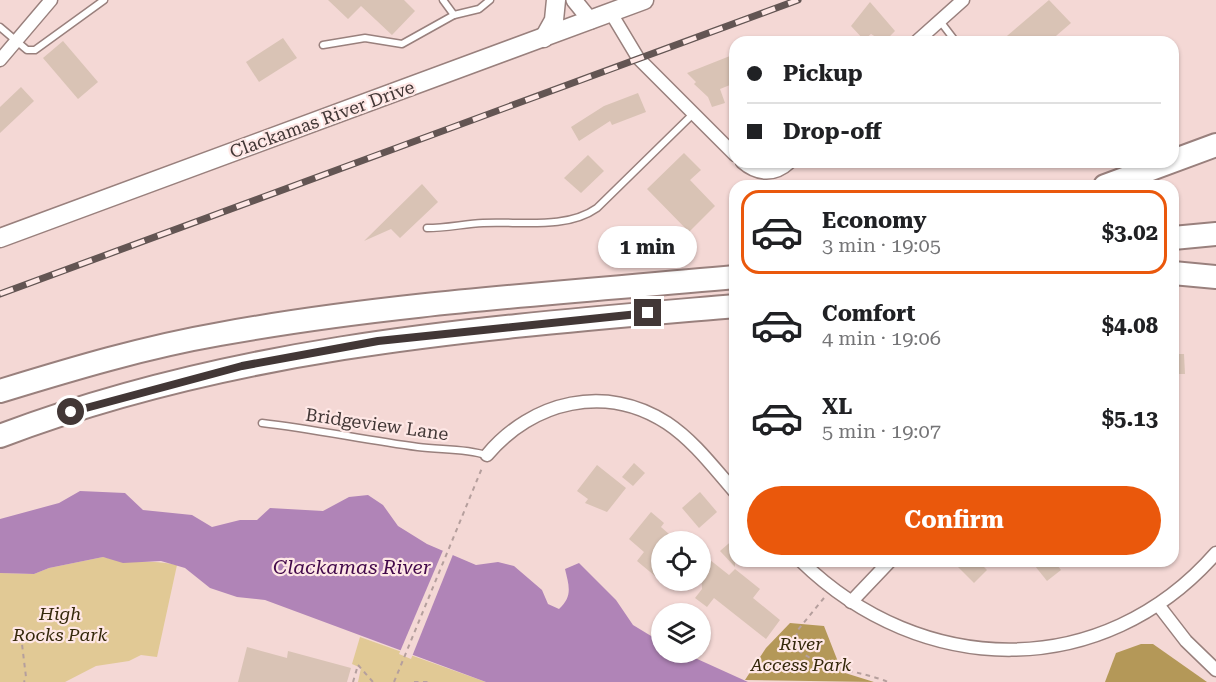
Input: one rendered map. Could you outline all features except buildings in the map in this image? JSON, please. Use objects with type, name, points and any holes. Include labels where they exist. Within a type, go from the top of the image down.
[{"type":"highway","points":[[1179,159],[1216,145]]},
{"type":"highway","points":[[1121,180],[1154,168]]},
{"type":"highway","points":[[1179,237],[1216,234]]},
{"type":"highway","points":[[1179,267],[1216,264]]},
{"type":"highway","points":[[665,284],[729,270]]},
{"type":"highway","points":[[1179,274],[1216,277]]},
{"type":"highway","points":[[0,391],[147,350],[287,323],[423,306],[729,278]]},
{"type":"highway","points":[[0,436],[109,400],[191,378],[242,366],[378,341],[729,307]]},
{"type":"main road","points":[[544,38],[554,20],[556,0]]},
{"type":"main road","name":"Clackamas River Drive","points":[[0,238],[644,0]]},
{"type":"street","points":[[0,60],[51,0]]},
{"type":"street","points":[[574,0],[591,21]]},
{"type":"street","points":[[922,36],[963,0]]},
{"type":"street","points":[[612,13],[638,58],[729,149]]},
{"type":"street","points":[[748,168],[765,173],[782,168]]},
{"type":"street","points":[[484,461],[513,428],[537,414],[570,403],[611,402],[641,410],[668,424],[700,453],[729,485]]},
{"type":"street","points":[[808,567],[851,602],[893,625],[931,640],[971,648],[1008,650],[1065,645],[1100,636],[1125,626],[1159,606],[1216,553]]},
{"type":"street","points":[[851,602],[884,567]]},
{"type":"street","points":[[1159,606],[1186,641],[1216,670]]},
{"type":"lane","points":[[0,27],[27,50],[35,50],[104,0]]},
{"type":"lane","points":[[443,0],[454,15]]},
{"type":"lane","points":[[323,45],[365,38],[402,44],[454,15],[479,9],[490,0]]},
{"type":"lane","points":[[939,20],[951,36]]},
{"type":"lane","points":[[427,228],[481,223],[569,221],[584,218],[693,114]]},
{"type":"lane","name":"Bridgeview Lane","points":[[262,423],[417,447],[472,451],[484,461]]},
{"type":"path","points":[[394,682],[484,461]]},
{"type":"path","points":[[833,588],[797,631],[796,648],[803,656],[820,663],[865,673],[888,682]]},
{"type":"path","points":[[21,636],[26,677],[24,682]]},
{"type":"path","points":[[353,682],[358,665],[373,682]]},
{"type":"path","points":[[414,682],[432,682]]},
{"type":"green space","name":"High Rocks Park","points":[[103,557],[177,565],[157,657],[141,655],[129,661],[96,666],[65,682],[0,682],[0,573],[34,574],[49,568]]},
{"type":"green space","name":"River Access Park","points":[[790,623],[824,626],[842,672],[874,682],[745,680],[766,648]]},
{"type":"green space","points":[[360,637],[486,682],[358,682],[361,668],[352,664]]},
{"type":"green space","points":[[1141,644],[1153,644],[1207,682],[1105,682],[1116,653]]},
{"type":"water","name":"Clackamas River","points":[[80,491],[125,493],[143,510],[192,515],[212,527],[240,520],[257,520],[270,508],[323,511],[349,497],[368,495],[383,505],[398,526],[427,544],[476,565],[498,562],[514,566],[542,590],[548,604],[559,609],[568,595],[569,586],[565,569],[579,563],[616,600],[633,625],[651,636],[651,663],[706,663],[748,682],[486,682],[265,600],[237,597],[210,588],[185,568],[161,561],[123,563],[103,557],[49,568],[34,574],[0,573],[0,519],[59,503]]},
{"type":"pier","points":[[444,548],[454,552],[411,659],[399,654]]},
{"type":"railway","points":[[0,294],[798,0]]},
{"type":"route","points":[[71,412],[170,383],[242,366],[378,341],[648,313]]}]
